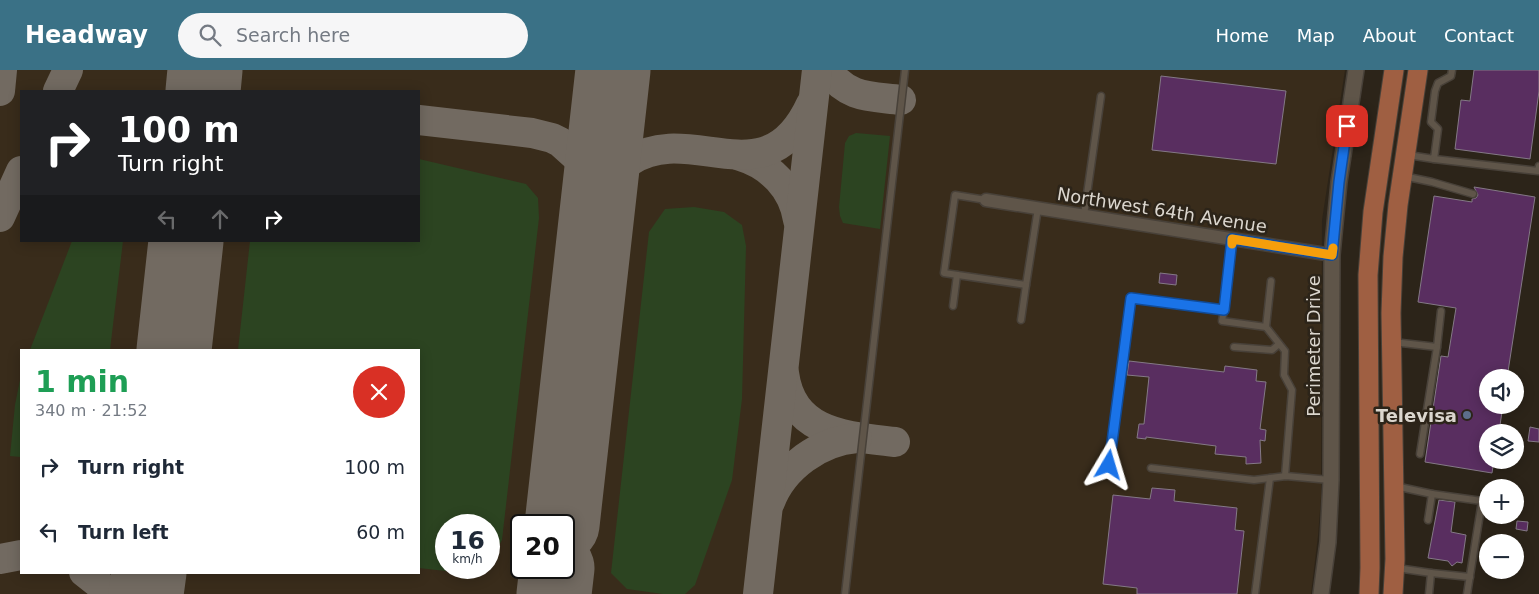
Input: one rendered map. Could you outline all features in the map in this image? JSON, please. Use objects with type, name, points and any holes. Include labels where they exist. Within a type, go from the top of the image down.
[{"type":"main road","points":[[1369,594],[1368,275],[1372,212],[1394,70]]},
{"type":"main road","points":[[1393,594],[1395,568],[1392,342],[1393,257],[1402,176],[1418,70]]},
{"type":"main road","points":[[1378,173],[1402,176]]},
{"type":"main road","points":[[1370,568],[1395,568]]},
{"type":"street","name":"Perimeter Drive","points":[[1321,594],[1328,542],[1331,480],[1332,255],[1339,182],[1356,70]]},
{"type":"street","name":"Northwest 64th Avenue","points":[[986,200],[1332,255]]},
{"type":"lane","points":[[845,594],[905,70]]},
{"type":"lane","points":[[1434,158],[1438,128],[1431,122],[1435,91],[1438,83],[1451,76],[1452,70]]},
{"type":"lane","points":[[1084,215],[1101,96]]},
{"type":"lane","points":[[1405,154],[1538,171],[1539,166]]},
{"type":"lane","points":[[1402,176],[1432,182],[1473,194]]},
{"type":"lane","points":[[986,200],[955,195],[944,273],[1026,285]]},
{"type":"lane","points":[[1021,320],[1038,208]]},
{"type":"lane","points":[[1232,239],[1222,322],[1266,327]]},
{"type":"lane","points":[[953,306],[957,275]]},
{"type":"lane","points":[[1271,281],[1266,327],[1285,351],[1284,375],[1292,390],[1285,476]]},
{"type":"lane","points":[[1109,465],[1131,298],[1224,310]]},
{"type":"lane","points":[[1420,454],[1441,311]]},
{"type":"lane","points":[[1392,342],[1437,347]]},
{"type":"lane","points":[[1234,347],[1272,350],[1279,344]]},
{"type":"lane","points":[[1151,468],[1254,480],[1285,476],[1331,480]]},
{"type":"lane","points":[[1256,594],[1270,478]]},
{"type":"lane","points":[[1394,486],[1432,494],[1482,501],[1468,594]]},
{"type":"lane","points":[[1428,520],[1432,494]]},
{"type":"lane","points":[[1395,568],[1470,577]]},
{"type":"lane","points":[[1429,594],[1431,572]]},
{"type":"shaded area","points":[[0,70],[1345,70],[1322,220],[1321,497],[1311,594],[0,594]]},
{"type":"green space","points":[[856,133],[890,136],[880,229],[843,223],[840,216],[839,207],[845,143],[849,136]]},
{"type":"green space","points":[[420,159],[526,184],[538,198],[539,218],[502,540],[500,544],[500,514],[435,514],[435,570],[420,568],[420,349],[238,349],[250,242],[420,242]]},
{"type":"green space","points":[[694,207],[724,212],[742,225],[746,246],[742,399],[732,480],[695,585],[685,594],[663,594],[627,589],[611,573],[649,232],[665,209]]},
{"type":"green space","points":[[72,242],[123,242],[110,349],[30,349]]},
{"type":"green space","points":[[20,380],[20,457],[10,456],[15,405]]},
{"type":"building","points":[[1474,70],[1539,70],[1539,91],[1530,159],[1455,149],[1461,100],[1470,101]]},
{"type":"building","points":[[1161,76],[1286,91],[1276,164],[1152,150]]},
{"type":"building","points":[[1474,187],[1535,197],[1508,369],[1479,369],[1479,414],[1502,414],[1500,424],[1479,424],[1479,469],[1493,469],[1492,473],[1425,462],[1441,356],[1448,357],[1456,308],[1418,302],[1434,196],[1472,202],[1472,199],[1478,195]]},
{"type":"building","points":[[1160,273],[1177,275],[1176,285],[1159,283]]},
{"type":"building","points":[[1129,361],[1224,372],[1225,366],[1257,370],[1256,381],[1266,382],[1260,429],[1266,430],[1265,441],[1260,440],[1261,463],[1246,464],[1246,457],[1215,454],[1216,446],[1146,437],[1146,439],[1137,438],[1139,424],[1144,424],[1149,377],[1127,375]]},
{"type":"building","points":[[1530,427],[1539,429],[1539,442],[1528,441]]},
{"type":"building","points":[[1152,488],[1175,490],[1174,501],[1237,508],[1235,530],[1244,531],[1237,594],[1137,594],[1137,588],[1103,584],[1113,495],[1150,499]]},
{"type":"building","points":[[1439,500],[1455,502],[1451,532],[1466,535],[1462,563],[1457,562],[1452,566],[1448,561],[1428,558]]},
{"type":"building","points":[[1528,522],[1527,531],[1516,529],[1517,524]]},
{"type":"taxiway","points":[[0,91],[2,70]]},
{"type":"taxiway","points":[[58,90],[68,70]]},
{"type":"taxiway","points":[[758,594],[817,70]]},
{"type":"taxiway","points":[[827,70],[843,86],[852,91],[869,96],[901,100]]},
{"type":"taxiway","points":[[596,222],[600,201],[607,185],[615,174],[630,161],[654,151],[678,149],[727,154],[750,154],[772,148],[793,133],[811,104]]},
{"type":"taxiway","points":[[420,120],[532,133],[560,142],[580,160],[590,176],[596,195],[596,215]]},
{"type":"taxiway","points":[[740,156],[761,165],[778,179],[791,198],[798,220]]},
{"type":"taxiway","points":[[0,217],[20,173]]},
{"type":"taxiway","points":[[183,268],[186,242]]},
{"type":"taxiway","points":[[784,373],[789,393],[798,409],[810,420],[840,434],[895,442]]},
{"type":"taxiway","points":[[770,502],[784,478],[804,458],[830,444],[857,438]]},
{"type":"taxiway","points":[[0,559],[20,555]]},
{"type":"taxiway","points":[[87,574],[108,594]]},
{"type":"taxiway","points":[[147,593],[155,594]]},
{"type":"runway","points":[[203,90],[205,70]]},
{"type":"runway","points":[[563,514],[613,70]]},
{"type":"runway","points":[[174,349],[186,242]]},
{"type":"runway","points":[[146,594],[149,574]]},
{"type":"runway","points":[[554,594],[556,579]]},
{"type":"slow traffic","points":[[1232,244],[1232,239],[1332,255],[1333,248]]},
{"type":"place","name":"Televisa","points":[[1467,415]]},
{"type":"route","points":[[1109,465],[1131,298],[1224,310],[1232,239],[1332,255],[1347,126]]}]
